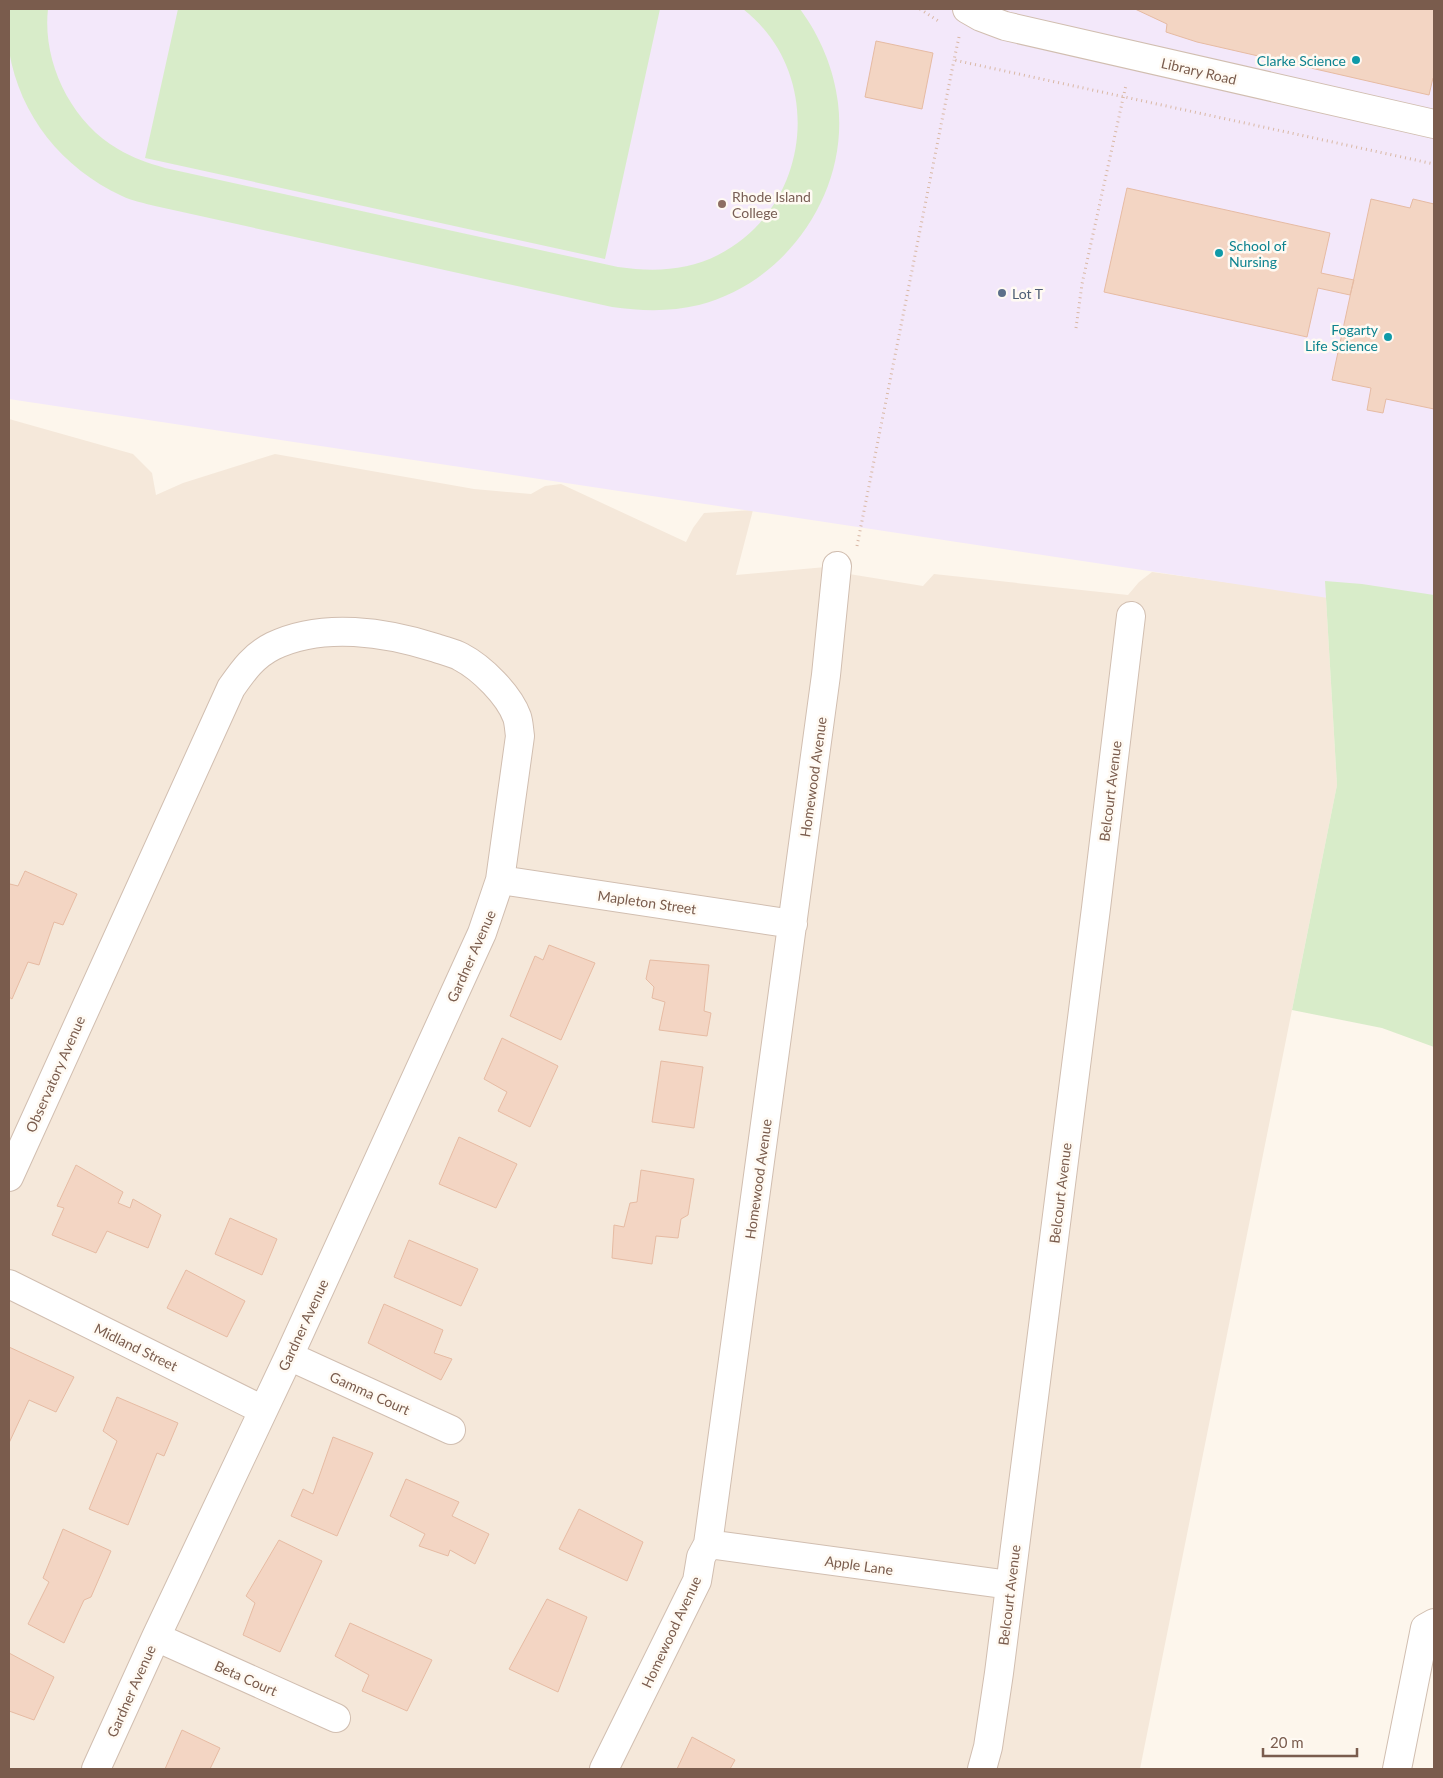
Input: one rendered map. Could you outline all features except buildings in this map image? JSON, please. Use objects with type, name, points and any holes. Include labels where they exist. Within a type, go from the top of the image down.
[{"type":"street","name":"Library Road","points":[[967,9],[981,17],[1005,26],[1434,124]]},
{"type":"street","name":"Homewood Avenue","points":[[604,1769],[697,1581],[701,1557],[708,1544],[826,675],[837,566]]},
{"type":"street","name":"Belcourt Avenue","points":[[982,1769],[988,1748],[999,1673],[1131,616]]},
{"type":"street","name":"Gardner Avenue","points":[[96,1769],[156,1637],[289,1356],[482,933],[500,880],[520,736],[517,717],[504,696],[488,675],[461,657],[424,644],[380,634],[339,631],[304,636],[273,646],[247,664],[231,688],[101,972]]},
{"type":"street","name":"Mapleton Street","points":[[500,880],[793,924]]},
{"type":"street","name":"Observatory Avenue","points":[[9,1177],[101,972]]},
{"type":"street","name":"Midland Street","points":[[9,1284],[263,1410]]},
{"type":"street","name":"Gamma Court","points":[[289,1356],[451,1430]]},
{"type":"street","name":"Apple Lane","points":[[708,1544],[1010,1585]]},
{"type":"street","points":[[1397,1769],[1425,1628],[1434,1623]]},
{"type":"street","name":"Beta Court","points":[[156,1637],[336,1718]]},
{"type":"path","points":[[920,9],[944,25]]},
{"type":"path","points":[[837,566],[858,544],[866,493],[960,35]]},
{"type":"path","points":[[1076,328],[1082,284],[1132,55]]},
{"type":"path","points":[[954,60],[1434,164]]},
{"type":"shaded area","name":"Rhode Island College","points":[[9,9],[1434,9],[1434,614],[9,399]]},
{"type":"shaded area","points":[[9,419],[133,454],[152,473],[156,495],[183,483],[275,454],[474,489],[531,494],[545,486],[561,484],[686,542],[704,513],[753,510],[736,575],[837,566],[849,574],[923,586],[934,574],[1128,595],[1139,582],[1152,572],[1240,584],[1325,581],[1337,785],[1140,1769],[9,1769]]},
{"type":"green space","points":[[9,9],[48,9],[47,29],[50,49],[63,89],[86,123],[101,137],[129,155],[165,168],[618,267],[670,269],[694,264],[718,255],[749,233],[773,205],[789,173],[797,138],[796,103],[787,68],[770,36],[743,9],[800,9],[820,42],[833,78],[838,103],[839,137],[833,169],[822,201],[805,230],[784,255],[759,277],[730,294],[699,305],[656,310],[612,307],[155,206],[122,196],[81,171],[47,137],[34,118],[23,97],[9,51]]},
{"type":"green space","points":[[178,9],[660,9],[605,259],[145,158]]},
{"type":"green space","points":[[1325,581],[1362,584],[1434,595],[1434,1047],[1382,1028],[1292,1010],[1337,785]]},
{"type":"place","name":"Clarke Science","points":[[1356,60]]},
{"type":"place","name":"Rhode Island College","points":[[722,204]]},
{"type":"place","name":"School of Nursing","points":[[1219,253]]},
{"type":"place","name":"Lot T","points":[[1002,293]]},
{"type":"place","name":"Fogarty Life Science","points":[[1388,337]]}]
